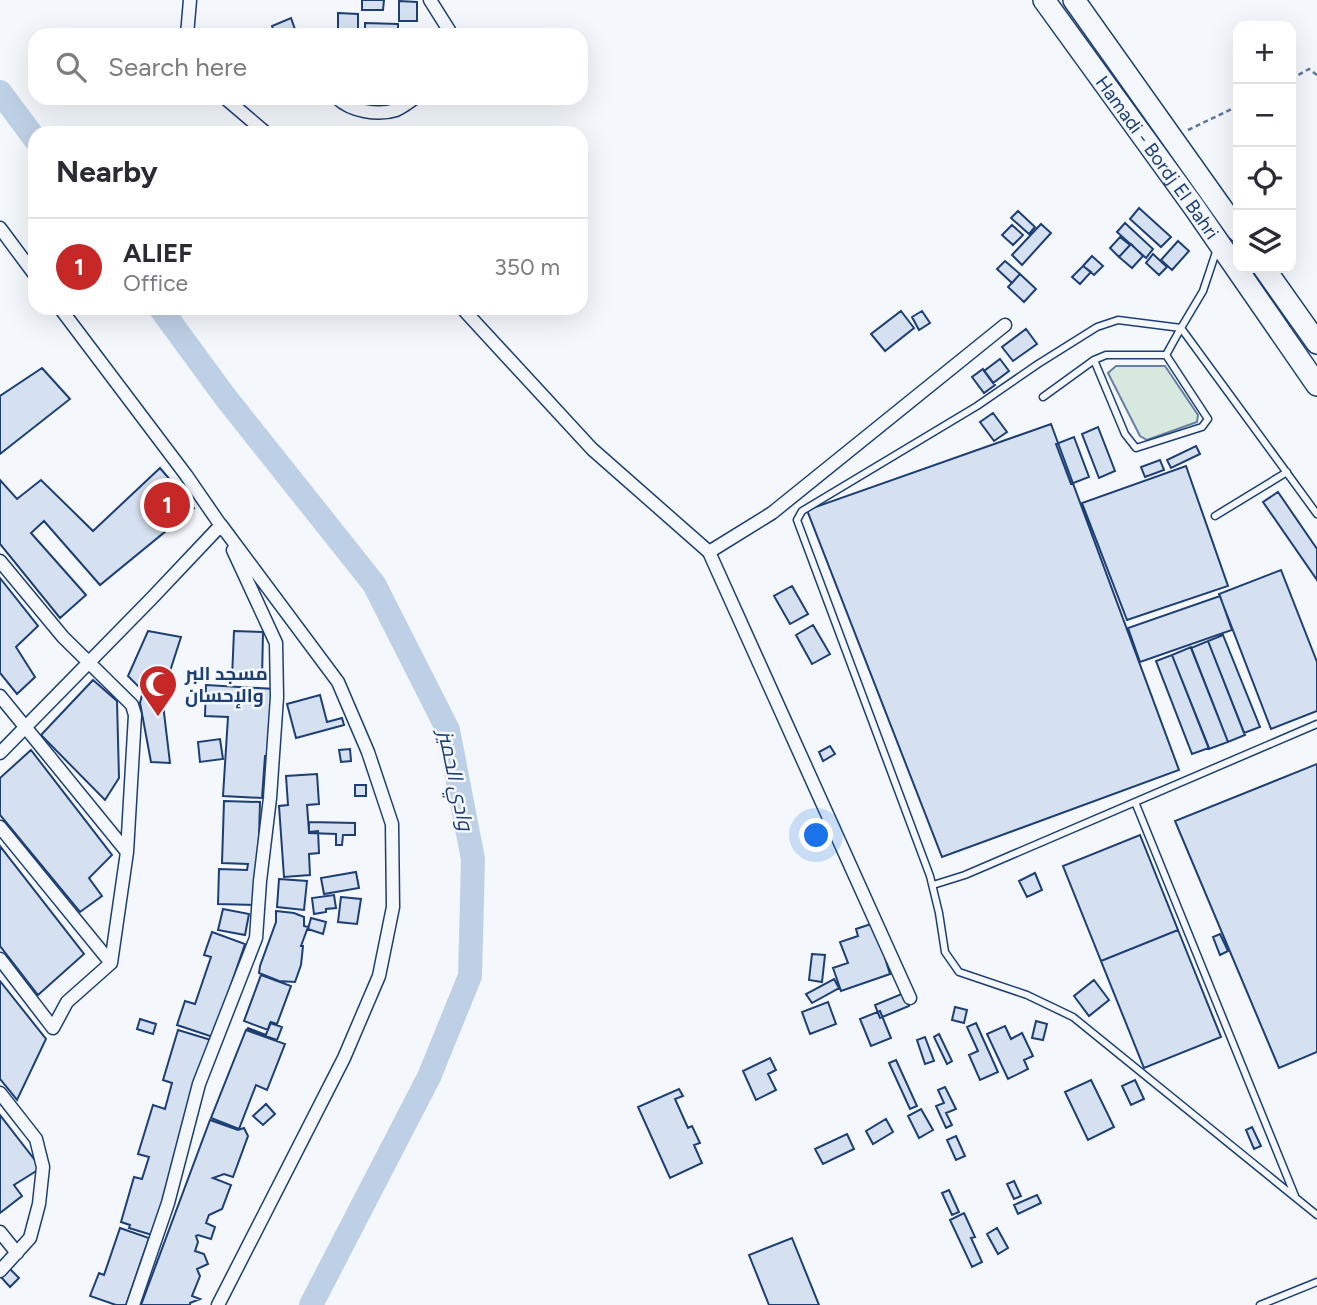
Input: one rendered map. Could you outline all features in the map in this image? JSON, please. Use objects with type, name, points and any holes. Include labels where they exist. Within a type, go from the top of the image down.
[{"type":"highway","name":"Hamadi - Bordj El Bahri","points":[[1044,0],[1317,385]]},
{"type":"highway","name":"Hamadi - Bordj El Bahri","points":[[1074,0],[1233,224]]},
{"type":"highway","points":[[1268,273],[1317,343]]},
{"type":"street","points":[[188,28],[190,0]]},
{"type":"street","points":[[430,0],[448,28]]},
{"type":"street","points":[[233,105],[258,126]]},
{"type":"street","points":[[347,105],[368,112],[381,112],[396,110],[404,105]]},
{"type":"street","points":[[0,228],[28,266]]},
{"type":"street","points":[[65,315],[338,682],[368,752],[392,824],[393,907],[379,976],[344,1058],[218,1305]]},
{"type":"street","points":[[468,315],[592,449],[709,552],[910,998]]},
{"type":"street","points":[[709,552],[772,513],[1005,325]]},
{"type":"street","points":[[0,753],[221,525]]},
{"type":"street","points":[[133,1305],[168,1203],[200,1084],[257,938],[275,735],[276,643],[221,525]]},
{"type":"street","points":[[0,561],[63,637],[132,705],[135,715],[127,852],[111,963],[67,1002],[53,1028],[0,959]]},
{"type":"street","points":[[0,696],[127,852]]},
{"type":"street","points":[[0,827],[111,963]]},
{"type":"street","points":[[0,1093],[36,1139],[43,1167],[39,1205],[30,1238],[0,1271]]},
{"type":"street","points":[[0,1232],[17,1253]]},
{"type":"lane","points":[[1166,355],[1203,291],[1219,244]]},
{"type":"lane","points":[[1317,514],[1181,328],[1118,320],[1097,327],[977,406],[802,511],[797,520],[933,885],[945,952],[959,972],[1027,995],[1073,1017],[1317,1214]]},
{"type":"lane","points":[[1043,397],[1094,360],[1106,355],[1166,355]]},
{"type":"lane","points":[[1094,360],[1125,434],[1136,448],[1202,427],[1208,419],[1166,355]]},
{"type":"lane","points":[[1215,516],[1287,472]]},
{"type":"lane","points":[[933,885],[965,874],[1317,724]]},
{"type":"lane","points":[[1135,802],[1296,1198]]},
{"type":"lane","points":[[1260,1305],[1317,1282]]},
{"type":"path","points":[[1296,76],[1309,69],[1317,75]]},
{"type":"path","points":[[1172,137],[1233,108]]},
{"type":"shaded area","points":[[1116,366],[1165,366],[1198,415],[1197,422],[1147,440],[1140,436],[1108,373]]},
{"type":"building","points":[[362,0],[384,0],[383,10],[362,10]]},
{"type":"building","points":[[399,1],[417,2],[417,21],[399,21]]},
{"type":"building","points":[[338,13],[358,14],[358,28],[338,28]]},
{"type":"building","points":[[291,18],[295,28],[273,28]]},
{"type":"building","points":[[365,23],[398,24],[398,28],[365,28]]},
{"type":"building","points":[[1139,208],[1171,237],[1161,247],[1130,219]]},
{"type":"building","points":[[1018,211],[1035,227],[1029,234],[1011,218]]},
{"type":"building","points":[[1125,223],[1153,249],[1146,258],[1117,232]]},
{"type":"building","points":[[1041,224],[1051,233],[1022,265],[1012,255]]},
{"type":"building","points":[[1012,225],[1023,235],[1013,245],[1002,235]]},
{"type":"building","points":[[1120,237],[1130,245],[1119,257],[1110,248]]},
{"type":"building","points":[[1178,241],[1189,251],[1172,270],[1161,260]]},
{"type":"building","points":[[1131,244],[1143,256],[1132,268],[1119,257]]},
{"type":"building","points":[[1153,254],[1167,267],[1159,275],[1146,263]]},
{"type":"building","points":[[1092,256],[1103,266],[1094,275],[1083,266]]},
{"type":"building","points":[[1005,261],[1020,274],[1012,283],[997,269]]},
{"type":"building","points":[[1083,266],[1091,272],[1080,284],[1072,277]]},
{"type":"building","points":[[1020,274],[1036,289],[1024,302],[1008,287]]},
{"type":"building","points":[[901,311],[914,328],[885,351],[871,334]]},
{"type":"building","points":[[922,311],[930,323],[919,330],[912,317]]},
{"type":"building","points":[[1026,329],[1037,344],[1013,361],[1002,347]]},
{"type":"building","points":[[1000,359],[1009,371],[993,383],[984,371]]},
{"type":"building","points":[[42,368],[70,399],[0,454],[0,396]]},
{"type":"building","points":[[983,369],[995,385],[984,393],[972,377]]},
{"type":"building","points":[[993,413],[1007,432],[994,441],[980,422]]},
{"type":"building","points":[[1051,424],[1179,770],[942,857],[807,510]]},
{"type":"building","points":[[1098,427],[1115,471],[1099,478],[1082,434]]},
{"type":"building","points":[[1074,437],[1089,477],[1071,484],[1056,444]]},
{"type":"building","points":[[1196,446],[1200,454],[1171,468],[1167,460]]},
{"type":"building","points":[[1160,460],[1164,470],[1145,477],[1141,467]]},
{"type":"building","points":[[1186,466],[1228,586],[1127,620],[1082,503]]},
{"type":"building","points":[[160,468],[194,508],[100,585],[44,521],[31,533],[86,595],[60,618],[0,544],[0,480],[17,499],[41,480],[93,531]]},
{"type":"building","points":[[1278,492],[1317,549],[1317,580],[1263,502]]},
{"type":"building","points":[[1281,570],[1317,662],[1317,711],[1271,729],[1219,594]]},
{"type":"building","points":[[0,578],[38,626],[16,647],[35,677],[17,694],[0,673]]},
{"type":"building","points":[[792,586],[808,614],[790,624],[774,596]]},
{"type":"building","points":[[1220,596],[1232,630],[1140,662],[1128,628]]},
{"type":"building","points":[[813,625],[830,654],[812,664],[796,635]]},
{"type":"building","points":[[148,631],[181,637],[162,696],[170,763],[151,762],[140,703],[143,691],[128,676]]},
{"type":"building","points":[[234,631],[263,632],[262,679],[232,678]]},
{"type":"building","points":[[1223,635],[1260,727],[1244,733],[1208,641]]},
{"type":"building","points":[[1208,641],[1245,735],[1228,742],[1191,648]]},
{"type":"building","points":[[1191,647],[1228,742],[1209,749],[1172,655]]},
{"type":"building","points":[[1172,655],[1209,748],[1192,754],[1156,661]]},
{"type":"building","points":[[93,680],[117,701],[119,778],[105,800],[41,735]]},
{"type":"building","points":[[206,685],[275,689],[271,756],[265,756],[262,798],[223,796],[228,717],[205,716]]},
{"type":"building","points":[[320,695],[327,722],[342,718],[344,725],[296,738],[287,704]]},
{"type":"building","points":[[220,739],[223,759],[200,762],[198,742]]},
{"type":"building","points":[[830,746],[835,754],[823,761],[819,752]]},
{"type":"building","points":[[350,749],[351,761],[341,762],[339,750]]},
{"type":"building","points":[[31,750],[112,855],[89,878],[102,896],[80,912],[0,815],[0,778]]},
{"type":"building","points":[[1317,764],[1317,1052],[1279,1068],[1175,821]]},
{"type":"building","points":[[317,774],[319,804],[307,805],[309,832],[318,831],[319,853],[309,854],[310,875],[284,877],[279,806],[288,805],[286,776]]},
{"type":"building","points":[[355,785],[366,785],[366,796],[355,796]]},
{"type":"building","points":[[224,801],[260,802],[257,905],[218,904],[219,869],[247,870],[248,864],[222,863]]},
{"type":"building","points":[[309,822],[355,823],[355,835],[343,835],[342,845],[336,845],[336,834],[309,833]]},
{"type":"building","points":[[1140,835],[1178,930],[1101,961],[1063,866]]},
{"type":"building","points":[[0,846],[84,954],[38,995],[0,946]]},
{"type":"building","points":[[356,872],[359,888],[324,894],[321,878]]},
{"type":"building","points":[[1035,873],[1042,890],[1027,897],[1019,881]]},
{"type":"building","points":[[279,879],[307,881],[304,910],[277,907]]},
{"type":"building","points":[[334,895],[336,908],[314,914],[312,898]]},
{"type":"building","points":[[341,897],[361,899],[357,924],[338,922]]},
{"type":"building","points":[[223,909],[249,914],[245,935],[218,930]]},
{"type":"building","points":[[276,911],[304,917],[304,926],[308,927],[301,946],[301,965],[295,982],[279,981],[259,973],[276,922]]},
{"type":"building","points":[[311,918],[326,922],[323,934],[308,929]]},
{"type":"building","points":[[874,923],[890,974],[841,991],[833,968],[848,963],[840,942],[858,936],[856,929]]},
{"type":"building","points":[[1178,930],[1221,1037],[1144,1068],[1101,961]]},
{"type":"building","points":[[212,932],[245,944],[213,1037],[177,1025],[185,1001],[195,1004],[211,957],[204,955]]},
{"type":"building","points":[[1220,934],[1228,951],[1220,955],[1213,937]]},
{"type":"building","points":[[812,954],[825,955],[822,982],[809,980]]},
{"type":"building","points":[[261,975],[291,986],[277,1024],[271,1022],[268,1030],[244,1021]]},
{"type":"building","points":[[834,979],[839,988],[812,1003],[806,994]]},
{"type":"building","points":[[1094,980],[1109,1000],[1089,1016],[1074,996]]},
{"type":"building","points":[[0,981],[46,1039],[17,1100],[0,1079]]},
{"type":"building","points":[[904,993],[909,1006],[880,1018],[875,1005]]},
{"type":"building","points":[[828,1002],[836,1024],[810,1034],[802,1012]]},
{"type":"building","points":[[955,1007],[967,1010],[964,1023],[952,1020]]},
{"type":"building","points":[[880,1011],[891,1038],[871,1046],[860,1019]]},
{"type":"building","points":[[140,1019],[156,1024],[153,1034],[137,1029]]},
{"type":"building","points":[[1036,1021],[1047,1024],[1043,1040],[1032,1038]]},
{"type":"building","points":[[270,1023],[282,1027],[277,1040],[247,1030],[248,1028],[266,1035]]},
{"type":"building","points":[[976,1023],[998,1072],[980,1080],[969,1055],[978,1051],[967,1027]]},
{"type":"building","points":[[1005,1026],[1011,1039],[1022,1033],[1033,1056],[1024,1060],[1028,1069],[1008,1079],[987,1034]]},
{"type":"building","points":[[178,1030],[211,1040],[152,1235],[129,1228],[130,1225],[121,1222],[134,1177],[142,1179],[149,1157],[138,1154],[153,1105],[165,1109],[172,1083],[163,1080]]},
{"type":"building","points":[[246,1030],[285,1044],[267,1090],[256,1085],[239,1129],[211,1118]]},
{"type":"building","points":[[939,1034],[952,1061],[947,1064],[934,1037]]},
{"type":"building","points":[[925,1037],[934,1061],[925,1064],[917,1040]]},
{"type":"building","points":[[770,1058],[776,1070],[768,1074],[776,1090],[756,1100],[743,1071]]},
{"type":"building","points":[[896,1060],[917,1106],[910,1109],[889,1063]]},
{"type":"building","points":[[1091,1080],[1114,1127],[1088,1140],[1065,1092]]},
{"type":"building","points":[[1135,1080],[1144,1099],[1131,1105],[1122,1086]]},
{"type":"building","points":[[945,1087],[956,1109],[946,1113],[952,1125],[946,1128],[936,1106],[944,1103],[938,1090]]},
{"type":"building","points":[[679,1089],[683,1096],[675,1099],[688,1128],[692,1126],[700,1143],[694,1145],[702,1163],[670,1178],[638,1107]]},
{"type":"building","points":[[266,1104],[275,1114],[263,1125],[253,1116]]},
{"type":"building","points":[[921,1109],[933,1130],[919,1138],[908,1116]]},
{"type":"building","points":[[0,1115],[41,1168],[14,1185],[22,1196],[0,1213]]},
{"type":"building","points":[[886,1119],[893,1132],[873,1144],[866,1131]]},
{"type":"building","points":[[210,1120],[238,1130],[244,1128],[248,1136],[233,1177],[224,1174],[213,1178],[231,1185],[222,1209],[209,1215],[206,1223],[215,1227],[211,1239],[196,1236],[198,1242],[195,1251],[204,1254],[208,1264],[197,1269],[200,1276],[192,1296],[200,1299],[190,1305],[141,1305]]},
{"type":"building","points":[[1252,1127],[1261,1146],[1254,1149],[1246,1130]]},
{"type":"building","points":[[847,1134],[854,1149],[823,1164],[815,1149]]},
{"type":"building","points":[[956,1136],[965,1156],[956,1160],[947,1140]]},
{"type":"building","points":[[1014,1181],[1021,1196],[1014,1199],[1007,1184]]},
{"type":"building","points":[[949,1190],[959,1212],[952,1215],[942,1193]]},
{"type":"building","points":[[1037,1195],[1041,1203],[1018,1214],[1014,1205]]},
{"type":"building","points":[[964,1213],[982,1262],[972,1267],[950,1220]]},
{"type":"building","points":[[120,1228],[149,1238],[126,1305],[116,1305],[90,1296],[99,1273],[104,1275]]},
{"type":"building","points":[[997,1228],[1008,1248],[998,1254],[987,1234]]},
{"type":"building","points":[[792,1238],[819,1305],[769,1305],[749,1255]]},
{"type":"building","points":[[9,1268],[19,1278],[10,1287],[0,1276]]},
{"type":"waterway","name":"وادي الحميز","points":[[0,92],[28,130]]},
{"type":"waterway","name":"وادي الحميز","points":[[165,315],[226,398],[374,584],[448,730],[473,859],[470,976],[429,1077],[311,1305]]},
{"type":"place","name":"ALIEF","points":[[167,505]]},
{"type":"place","name":"مسجد البر والإحسان","points":[[158,718]]}]
